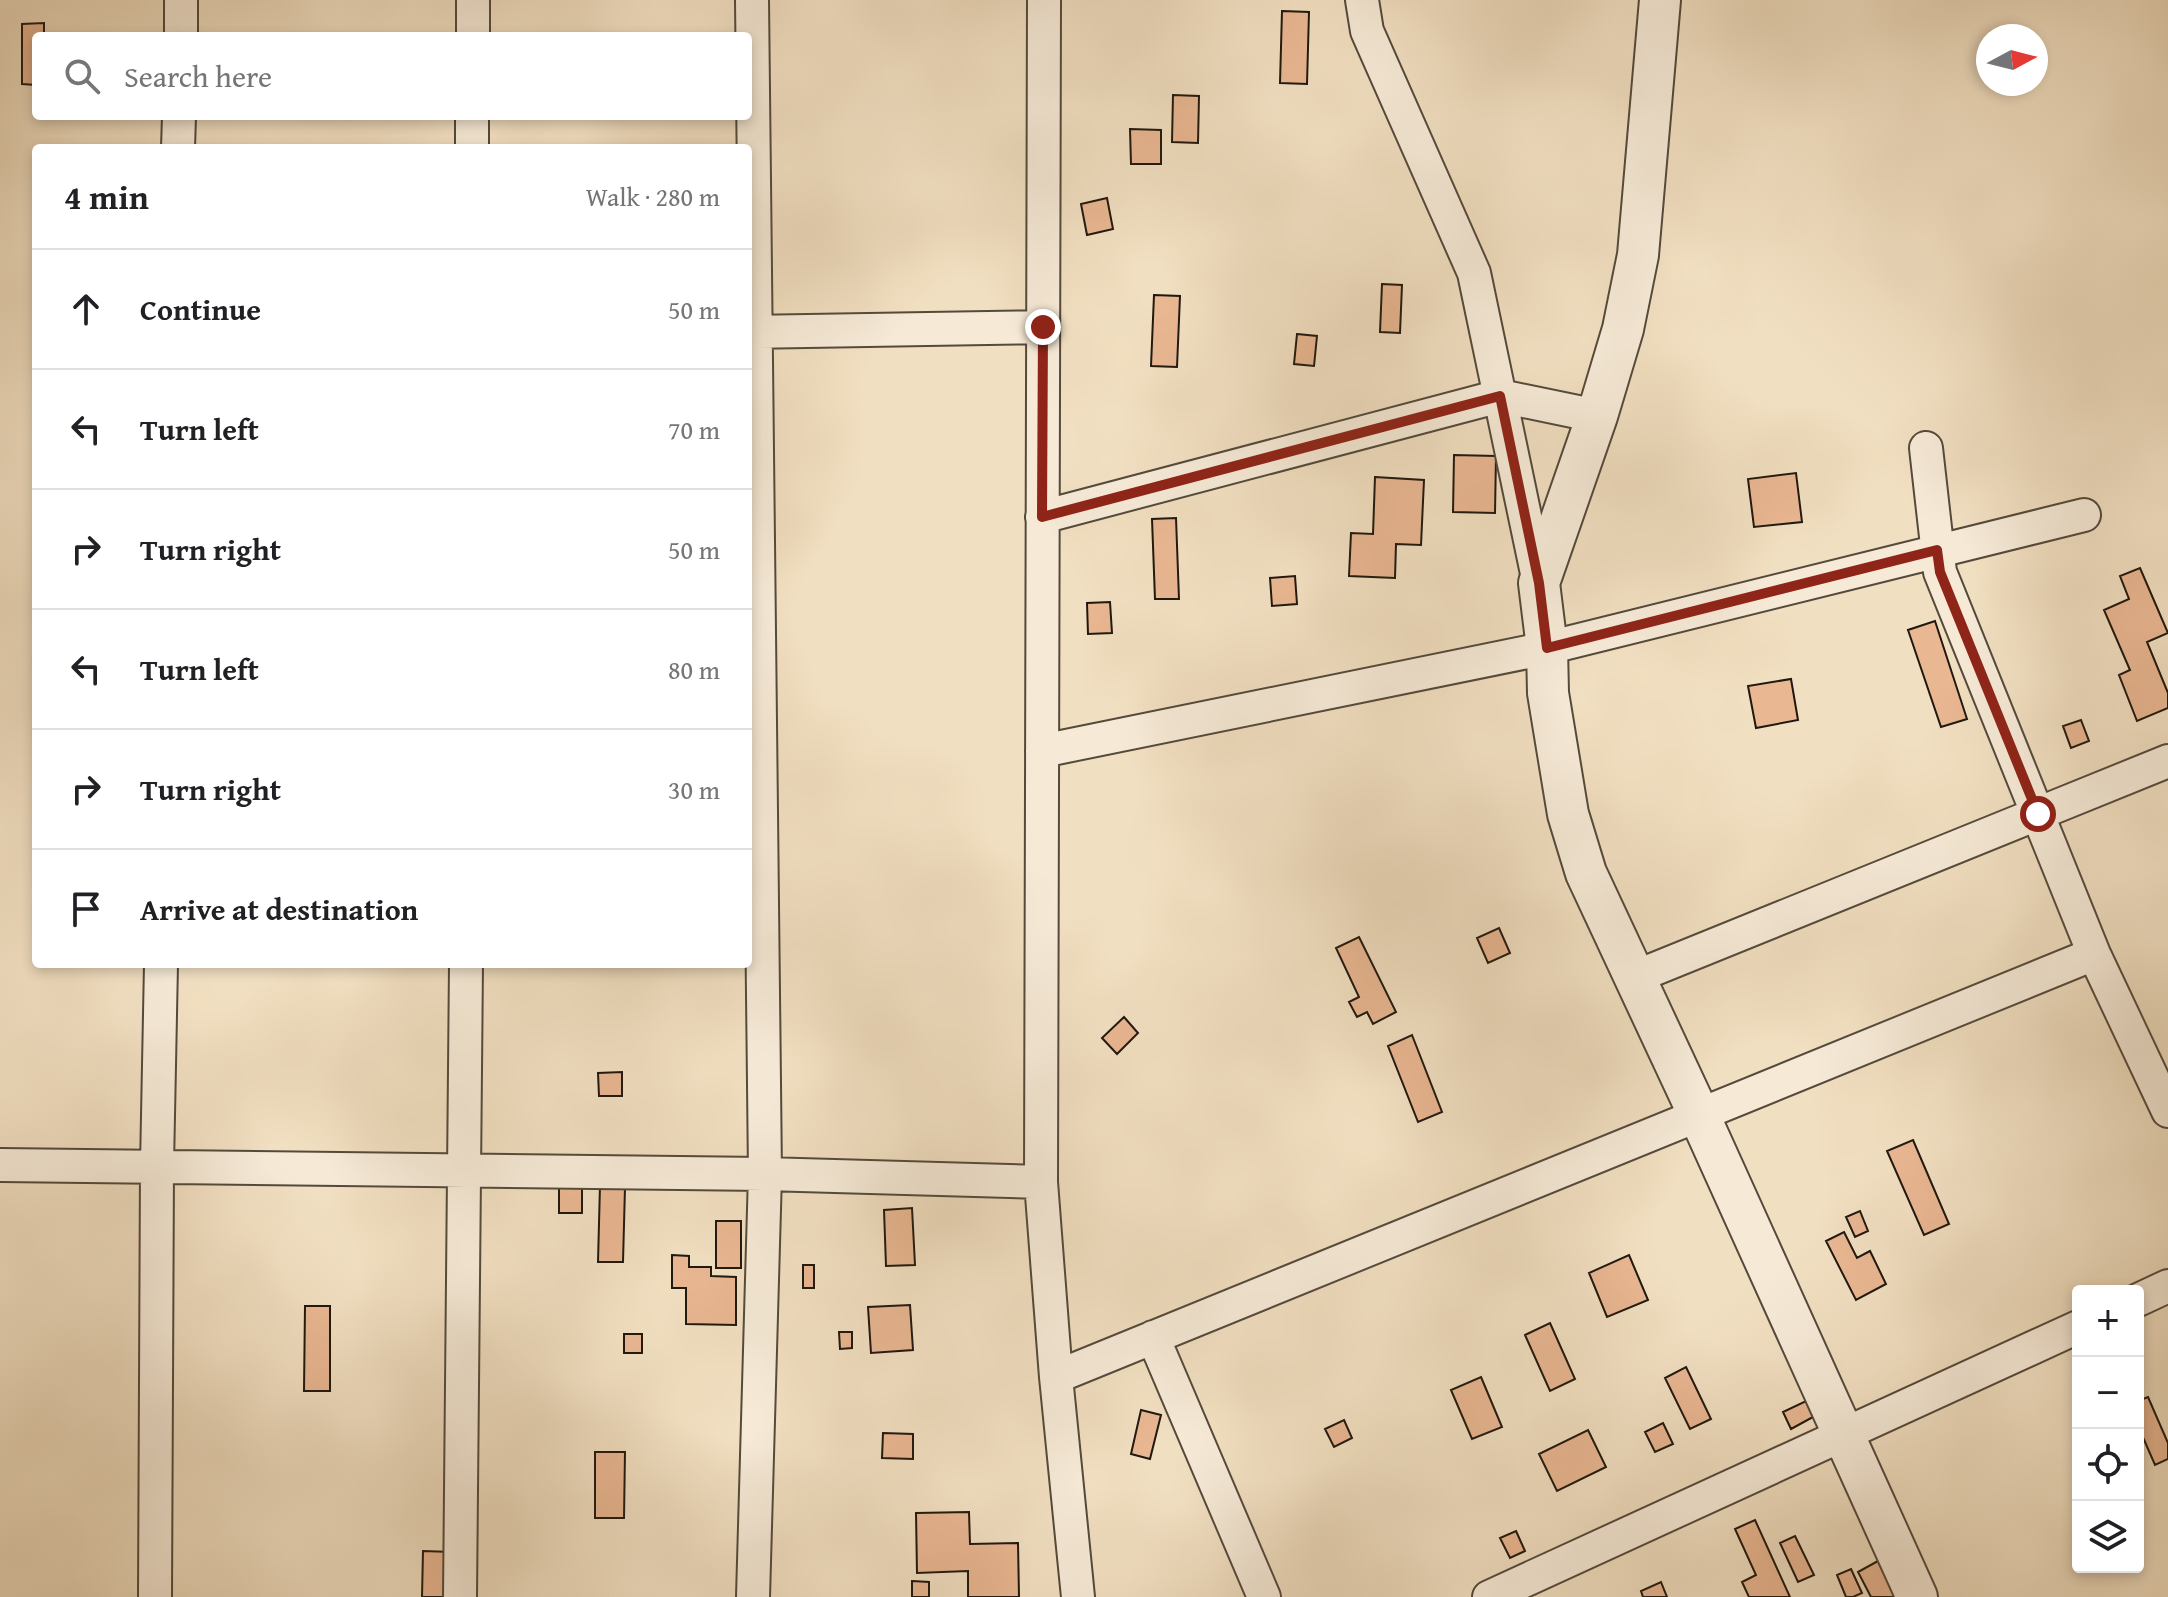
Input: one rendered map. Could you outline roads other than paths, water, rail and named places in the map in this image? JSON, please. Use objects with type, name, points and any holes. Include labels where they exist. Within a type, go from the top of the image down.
[{"type":"street","points":[[181,0],[181,32]]},
{"type":"street","points":[[473,0],[473,32]]},
{"type":"street","points":[[752,0],[752,332],[765,1174],[753,1597]]},
{"type":"street","points":[[1044,0],[1041,1182],[1078,1597]]},
{"type":"street","points":[[1362,0],[1367,31],[1474,273],[1539,583],[1547,648],[1548,693],[1568,814],[1586,873],[1917,1597]]},
{"type":"street","points":[[1539,583],[1597,416],[1623,329],[1638,255],[1660,0]]},
{"type":"street","points":[[178,144],[179,120]]},
{"type":"street","points":[[472,120],[472,144]]},
{"type":"street","points":[[752,332],[1043,327]]},
{"type":"street","points":[[1042,517],[1500,396],[1597,416]]},
{"type":"street","points":[[1926,448],[1940,572],[2094,954],[2168,1111]]},
{"type":"street","points":[[1042,751],[1547,648],[2084,515]]},
{"type":"street","points":[[1635,977],[2168,761]]},
{"type":"street","points":[[1056,1377],[2094,954]]},
{"type":"street","points":[[155,1597],[161,968]]},
{"type":"street","points":[[460,1597],[466,968]]},
{"type":"street","points":[[0,1165],[464,1169],[1041,1182]]},
{"type":"street","points":[[2144,1297],[2168,1286]]},
{"type":"street","points":[[1489,1597],[2072,1330]]},
{"type":"street","points":[[1153,1337],[1264,1597]]}]
